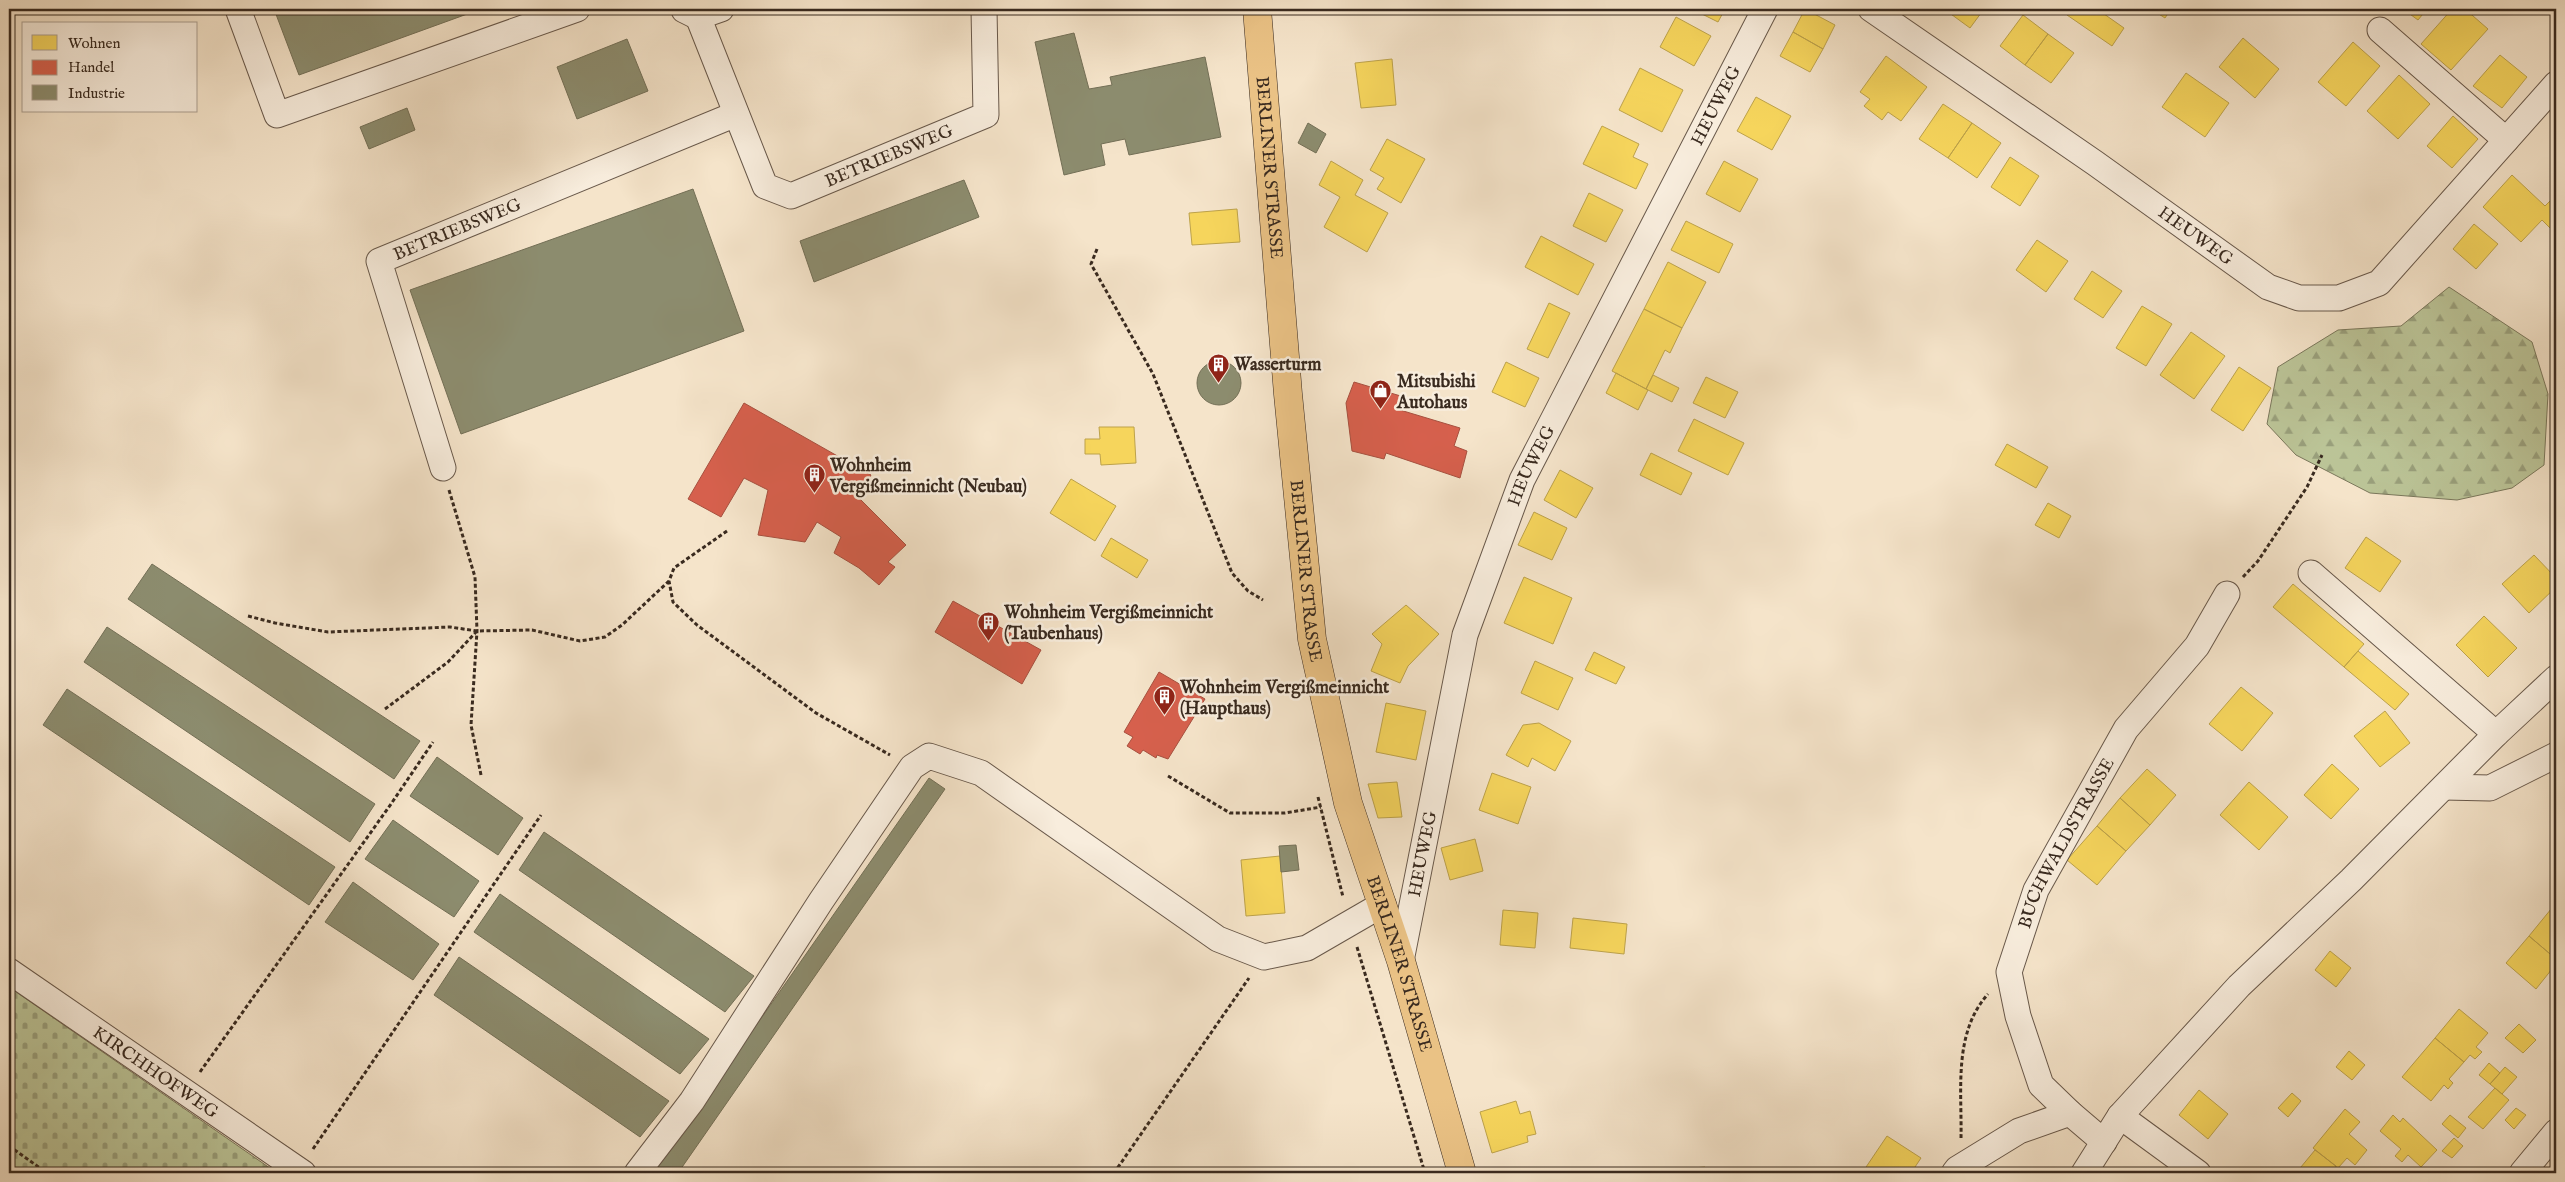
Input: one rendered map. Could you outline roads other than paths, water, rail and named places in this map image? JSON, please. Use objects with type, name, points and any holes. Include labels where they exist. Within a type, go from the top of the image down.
[{"type":"main road","name":"BERLINER STRASSE","points":[[1257,9],[1288,394],[1312,639],[1348,803],[1401,961],[1462,1173]]},
{"type":"street","points":[[238,9],[277,115],[577,9]]},
{"type":"street","name":"BETRIEBSWEG","points":[[721,9],[691,11],[765,186],[791,196],[986,115],[984,9]]},
{"type":"street","name":"HEUWEG","points":[[1401,961],[1465,635],[1482,584],[1522,480],[1765,9]]},
{"type":"street","name":"HEUWEG","points":[[1871,9],[2096,163],[2268,286],[2299,298],[2339,298],[2379,283],[2556,84]]},
{"type":"street","points":[[2380,30],[2506,140]]},
{"type":"street","name":"BETRIEBSWEG","points":[[443,468],[379,260],[736,114]]},
{"type":"street","points":[[2311,573],[2496,734]]},
{"type":"street","name":"BUCHWALDSTRASSE","points":[[2070,1113],[2041,1085],[2018,1016],[2008,972],[2036,890],[2126,729],[2197,646],[2227,594]]},
{"type":"street","points":[[2084,1173],[2120,1116],[2239,986],[2351,880],[2496,734],[2556,678]]},
{"type":"street","points":[[2444,787],[2490,788],[2556,755]]},
{"type":"street","points":[[637,1173],[692,1101],[816,909],[912,768],[929,756],[981,773],[1218,938],[1264,957],[1307,948],[1382,904]]},
{"type":"street","name":"KIRCHHOFWEG","points":[[9,971],[300,1172]]},
{"type":"street","points":[[1956,1171],[2019,1131],[2070,1113],[2104,1142]]},
{"type":"street","points":[[2120,1116],[2198,1173]]},
{"type":"street","points":[[2522,1173],[2556,1132]]},
{"type":"place","name":"Wasserturm","points":[[1218,383]]},
{"type":"place","name":"Mitsubishi Autohaus","points":[[1381,410]]},
{"type":"place","name":"Wohnheim Vergißmeinnicht (Neubau)","points":[[814,494]]},
{"type":"place","name":"Wohnheim Vergißmeinnicht (Taubenhaus)","points":[[988,641]]},
{"type":"place","name":"Wohnheim Vergißmeinnicht (Haupthaus)","points":[[1164,716]]}]
